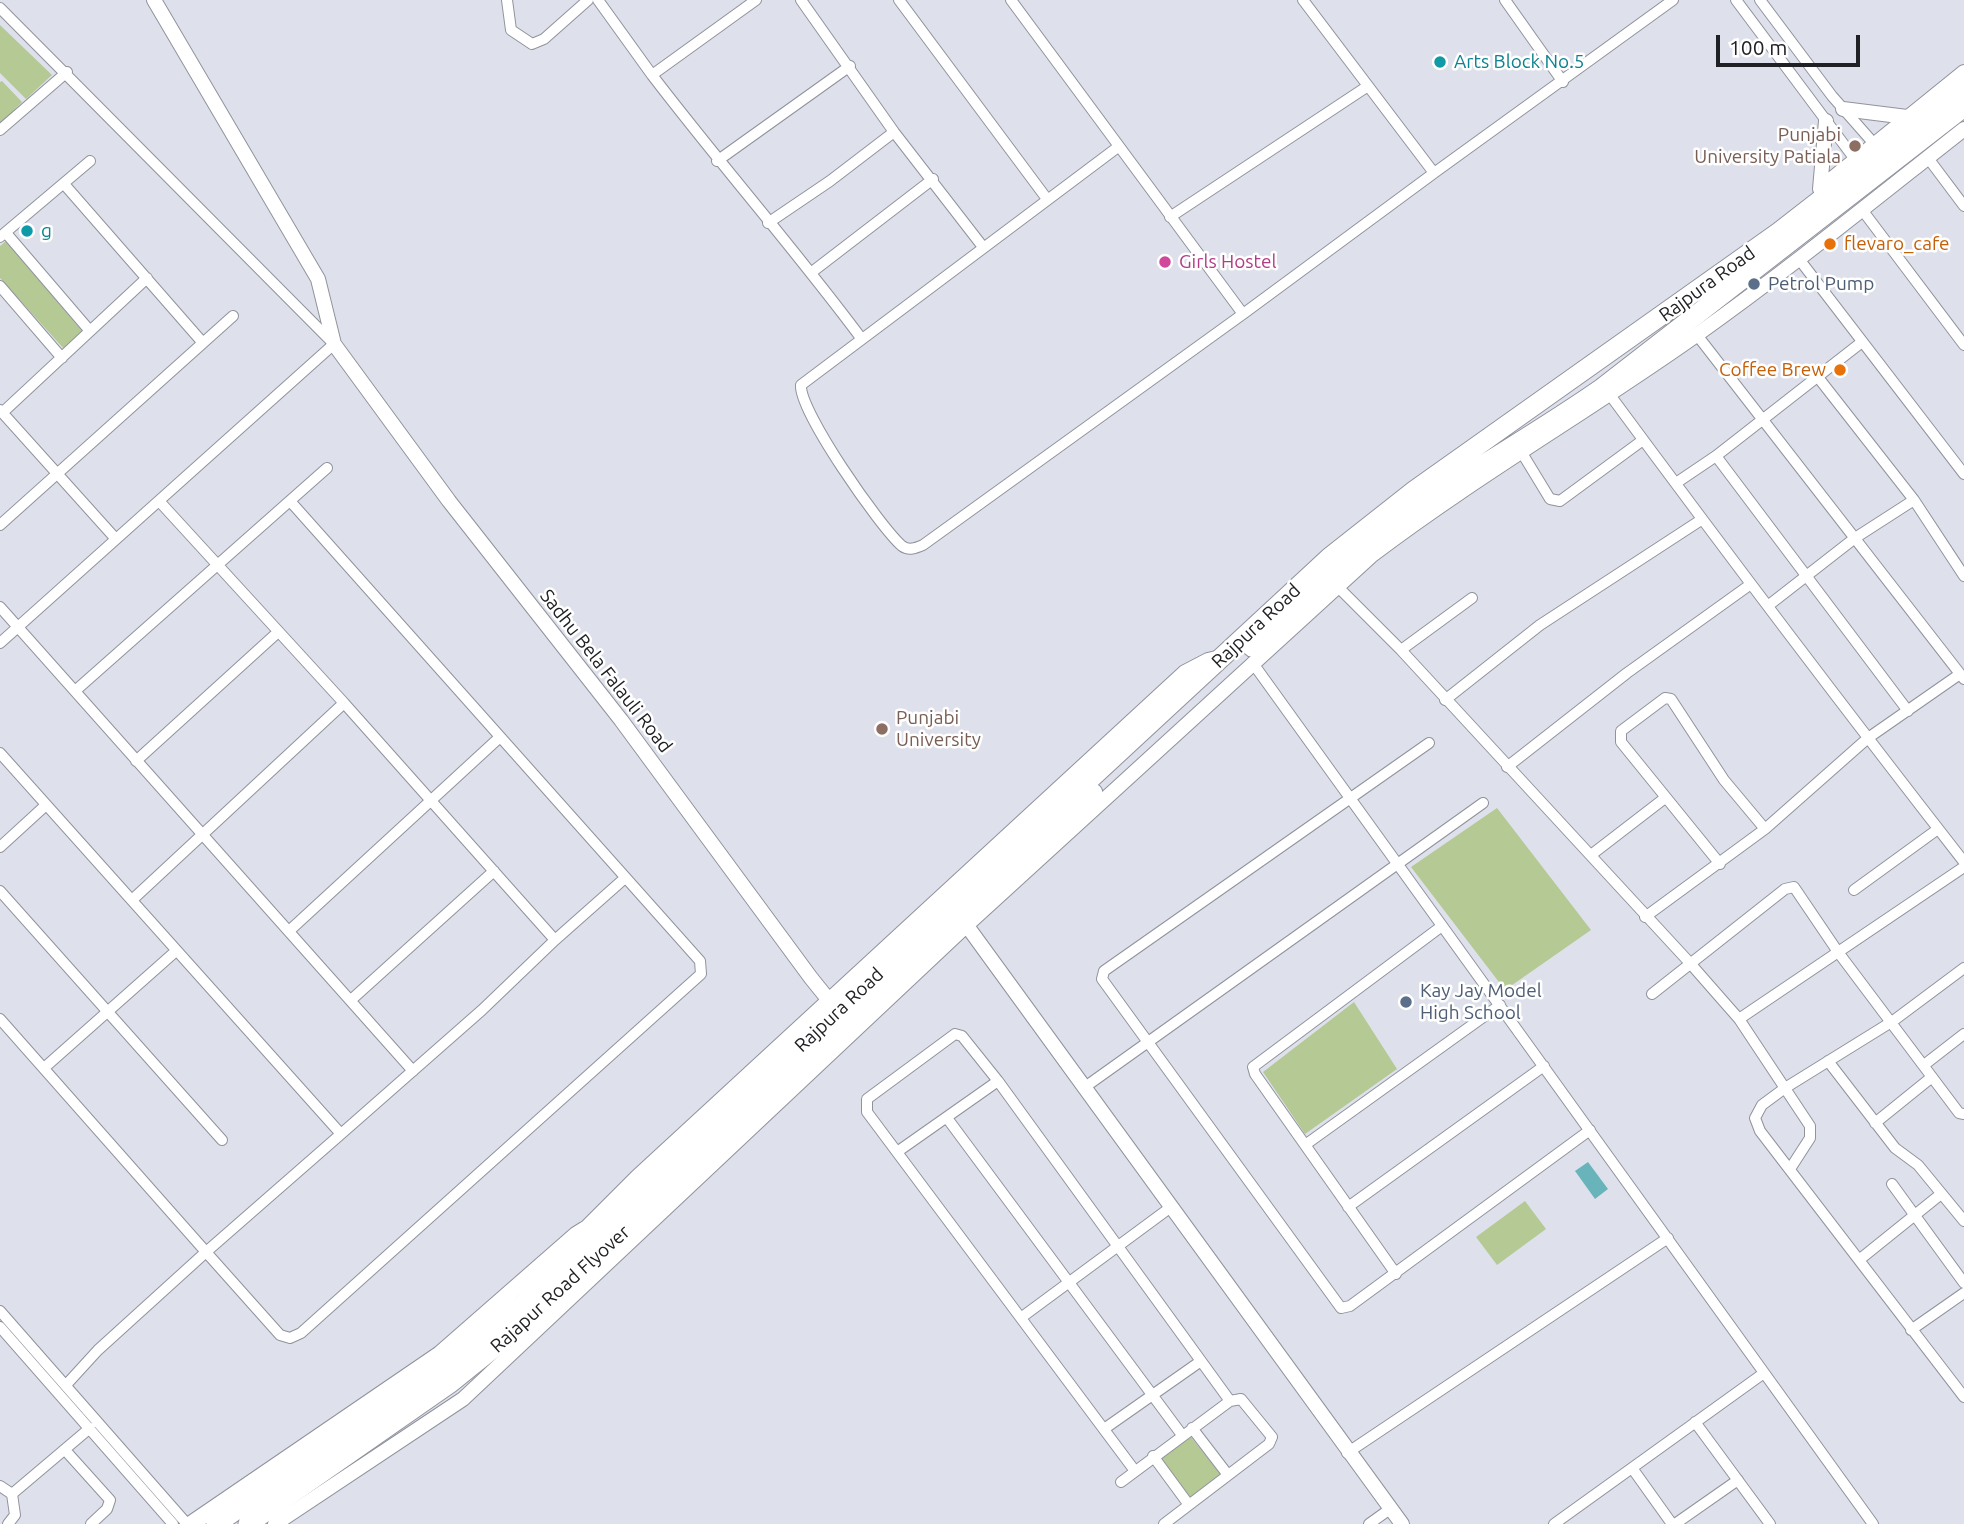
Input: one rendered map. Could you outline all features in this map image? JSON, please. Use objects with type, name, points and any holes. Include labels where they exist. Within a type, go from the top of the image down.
[{"type":"highway","name":"Rajpura Road","points":[[960,917],[1222,657],[1330,557],[1374,521],[1779,232],[1964,88]]},
{"type":"highway","name":"Rajpura Road","points":[[593,1230],[838,1011],[960,917],[1343,565],[1602,388],[1964,107]]},
{"type":"highway","name":"Rajapur Road Flyover","points":[[248,1524],[449,1384],[838,1011]]},
{"type":"highway","name":"Rajapur Road Flyover","points":[[216,1524],[527,1311],[593,1230]]},
{"type":"main road","points":[[189,1524],[440,1354],[593,1230]]},
{"type":"street","points":[[144,0],[272,212]]},
{"type":"street","points":[[154,0],[310,284],[320,295],[334,344]]},
{"type":"street","points":[[506,0],[511,30],[532,44],[544,39],[588,0]]},
{"type":"street","points":[[598,0],[717,161],[812,272],[861,338]]},
{"type":"street","points":[[652,75],[756,0]]},
{"type":"street","points":[[801,0],[894,132],[983,247]]},
{"type":"street","points":[[899,0],[1047,199]]},
{"type":"street","points":[[1011,0],[1243,314]]},
{"type":"street","points":[[1303,0],[1434,173]]},
{"type":"street","points":[[1505,0],[1563,82]]},
{"type":"street","points":[[1118,147],[804,381],[802,398],[821,435],[882,522],[902,545],[915,548],[1243,314],[1673,0]]},
{"type":"street","points":[[1736,0],[1856,161]]},
{"type":"street","points":[[1760,0],[1843,109],[1875,145]]},
{"type":"street","points":[[0,8],[67,72],[334,344]]},
{"type":"street","points":[[717,161],[850,66]]},
{"type":"street","points":[[0,130],[67,72]]},
{"type":"street","points":[[1374,521],[1414,481],[1601,354],[1856,161],[1964,72]]},
{"type":"street","points":[[1170,217],[1368,86]]},
{"type":"street","points":[[1819,189],[1826,121],[1843,109],[1907,117]]},
{"type":"street","points":[[275,1524],[463,1399],[960,917],[1252,662],[1336,585],[1437,500],[1522,453],[1696,335],[1863,211],[1879,192],[1964,129]]},
{"type":"street","points":[[768,223],[830,181],[894,132]]},
{"type":"street","points":[[1928,158],[1964,206]]},
{"type":"street","points":[[90,161],[3,235],[90,331]]},
{"type":"street","points":[[812,272],[933,179]]},
{"type":"street","points":[[64,184],[203,343]]},
{"type":"street","points":[[1863,211],[1964,345]]},
{"type":"street","points":[[1798,259],[1964,474]]},
{"type":"street","points":[[115,538],[1,412],[147,278]]},
{"type":"street","points":[[0,286],[62,358]]},
{"type":"street","points":[[0,525],[233,316]]},
{"type":"street","points":[[1645,917],[1765,829],[1868,738],[1962,677],[1696,335]]},
{"type":"street","points":[[1676,483],[1716,456],[1762,417],[1862,342]]},
{"type":"street","points":[[0,643],[334,344]]},
{"type":"street","name":"Sadhu Bela Falauli Road","points":[[334,344],[442,491],[621,720],[838,1011]]},
{"type":"street","points":[[1817,376],[1914,500],[1964,576]]},
{"type":"street","points":[[1610,395],[1701,520],[1769,605],[1964,865],[1739,1019]]},
{"type":"street","points":[[1522,453],[1550,499],[1560,501],[1643,440]]},
{"type":"street","points":[[1716,456],[1908,711]]},
{"type":"street","points":[[75,691],[327,468]]},
{"type":"street","points":[[1769,605],[1855,538],[1914,500]]},
{"type":"street","points":[[159,501],[555,940]]},
{"type":"street","points":[[2,1025],[44,1068],[280,1335],[290,1338],[301,1333],[701,974],[700,961],[290,501]]},
{"type":"street","points":[[1445,699],[1540,625],[1701,520]]},
{"type":"street","points":[[1507,767],[1627,673],[1751,584]]},
{"type":"street","points":[[1336,585],[1401,650],[1739,1019],[1811,1131],[1790,1169]]},
{"type":"street","points":[[1401,650],[1472,598]]},
{"type":"street","points":[[0,607],[414,1071]]},
{"type":"street","points":[[136,761],[277,633]]},
{"type":"street","points":[[838,1011],[1185,672],[1208,660],[1222,657]]},
{"type":"street","points":[[1252,662],[1873,1524]]},
{"type":"street","points":[[1720,864],[1622,743],[1620,736],[1635,718],[1665,698],[1676,704],[1717,770],[1765,829]]},
{"type":"street","points":[[132,900],[344,704]]},
{"type":"street","points":[[289,931],[500,737]]},
{"type":"street","points":[[1429,743],[1102,973],[1103,981],[1341,1308],[1350,1306],[1396,1274],[1590,1130]]},
{"type":"street","points":[[0,753],[341,1134]]},
{"type":"street","points":[[1591,855],[1665,798]]},
{"type":"street","points":[[1085,1087],[1483,803]]},
{"type":"street","points":[[0,847],[46,805]]},
{"type":"street","points":[[1854,890],[1938,829]]},
{"type":"street","points":[[351,1000],[494,871]]},
{"type":"street","points":[[66,1385],[98,1350],[206,1252],[414,1071],[625,878]]},
{"type":"street","points":[[1652,994],[1689,962],[1791,887],[1800,893],[1838,952],[1893,1021],[1959,1113],[1964,1114]]},
{"type":"street","points":[[0,891],[222,1140]]},
{"type":"street","points":[[960,917],[1402,1524]]},
{"type":"street","points":[[1396,1274],[1255,1074],[1255,1064],[1442,926]]},
{"type":"street","points":[[44,1068],[176,951]]},
{"type":"street","points":[[1964,968],[1893,1021],[1785,1088],[1762,1105],[1755,1118],[1790,1169],[1964,1397]]},
{"type":"street","points":[[1305,1145],[1500,1005]]},
{"type":"street","points":[[1924,1065],[1964,1034]]},
{"type":"street","points":[[1135,1471],[869,1115],[866,1102],[951,1035],[962,1036],[998,1082],[1230,1401]]},
{"type":"street","points":[[1828,1061],[1895,1148],[1918,1165],[1964,1221]]},
{"type":"street","points":[[1348,1207],[1544,1066]]},
{"type":"street","points":[[1875,1123],[1932,1077]]},
{"type":"street","points":[[897,1152],[998,1082]]},
{"type":"street","points":[[947,1118],[1071,1281],[1153,1395],[1228,1475]]},
{"type":"street","points":[[1892,1184],[1964,1283]]},
{"type":"street","points":[[1859,1260],[1941,1194]]},
{"type":"street","points":[[1022,1317],[1171,1207]]},
{"type":"street","points":[[1348,1453],[1668,1238]]},
{"type":"street","points":[[1911,1330],[1964,1293]]},
{"type":"street","points":[[0,1311],[189,1524]]},
{"type":"street","points":[[0,1327],[173,1524]]},
{"type":"street","points":[[1104,1429],[1201,1361]]},
{"type":"street","points":[[1554,1524],[1764,1373]]},
{"type":"street","points":[[1121,1482],[1230,1401],[1241,1399],[1272,1437],[1269,1444],[1164,1524]]},
{"type":"street","points":[[1695,1422],[1770,1524]]},
{"type":"street","points":[[12,1494],[90,1428]]},
{"type":"street","points":[[65,1450],[110,1500],[107,1509],[91,1524]]},
{"type":"street","points":[[1153,1456],[1189,1505]]},
{"type":"street","points":[[1632,1468],[1674,1524],[1738,1480]]},
{"type":"street","points":[[0,1486],[12,1494],[15,1515],[8,1524]]},
{"type":"street","points":[[1369,1524],[1390,1509]]},
{"type":"green space","points":[[0,25],[52,75],[26,99],[0,73]]},
{"type":"green space","points":[[0,82],[22,102],[0,124]]},
{"type":"green space","points":[[6,241],[83,332],[64,349],[0,278],[0,246]]},
{"type":"green space","points":[[1497,808],[1591,930],[1505,990],[1411,867]]},
{"type":"green space","points":[[1354,1002],[1397,1069],[1305,1134],[1263,1072]]},
{"type":"green space","points":[[1525,1201],[1546,1229],[1497,1265],[1476,1237]]},
{"type":"green space","points":[[1190,1436],[1222,1476],[1193,1498],[1188,1497],[1158,1458]]},
{"type":"water","points":[[1588,1162],[1608,1189],[1595,1199],[1575,1171]]},
{"type":"place","name":"Arts Block No.5","points":[[1440,62]]},
{"type":"place","name":"Punjabi University Patiala","points":[[1855,146]]},
{"type":"place","name":"g","points":[[27,231]]},
{"type":"place","name":"flevaro_cafe","points":[[1830,244]]},
{"type":"place","name":"Girls Hostel","points":[[1165,262]]},
{"type":"place","name":"Petrol Pump","points":[[1754,284]]},
{"type":"place","name":"Coffee Brew","points":[[1840,370]]},
{"type":"place","name":"Punjabi University","points":[[882,729]]},
{"type":"place","name":"Kay Jay Model High School","points":[[1406,1002]]}]
